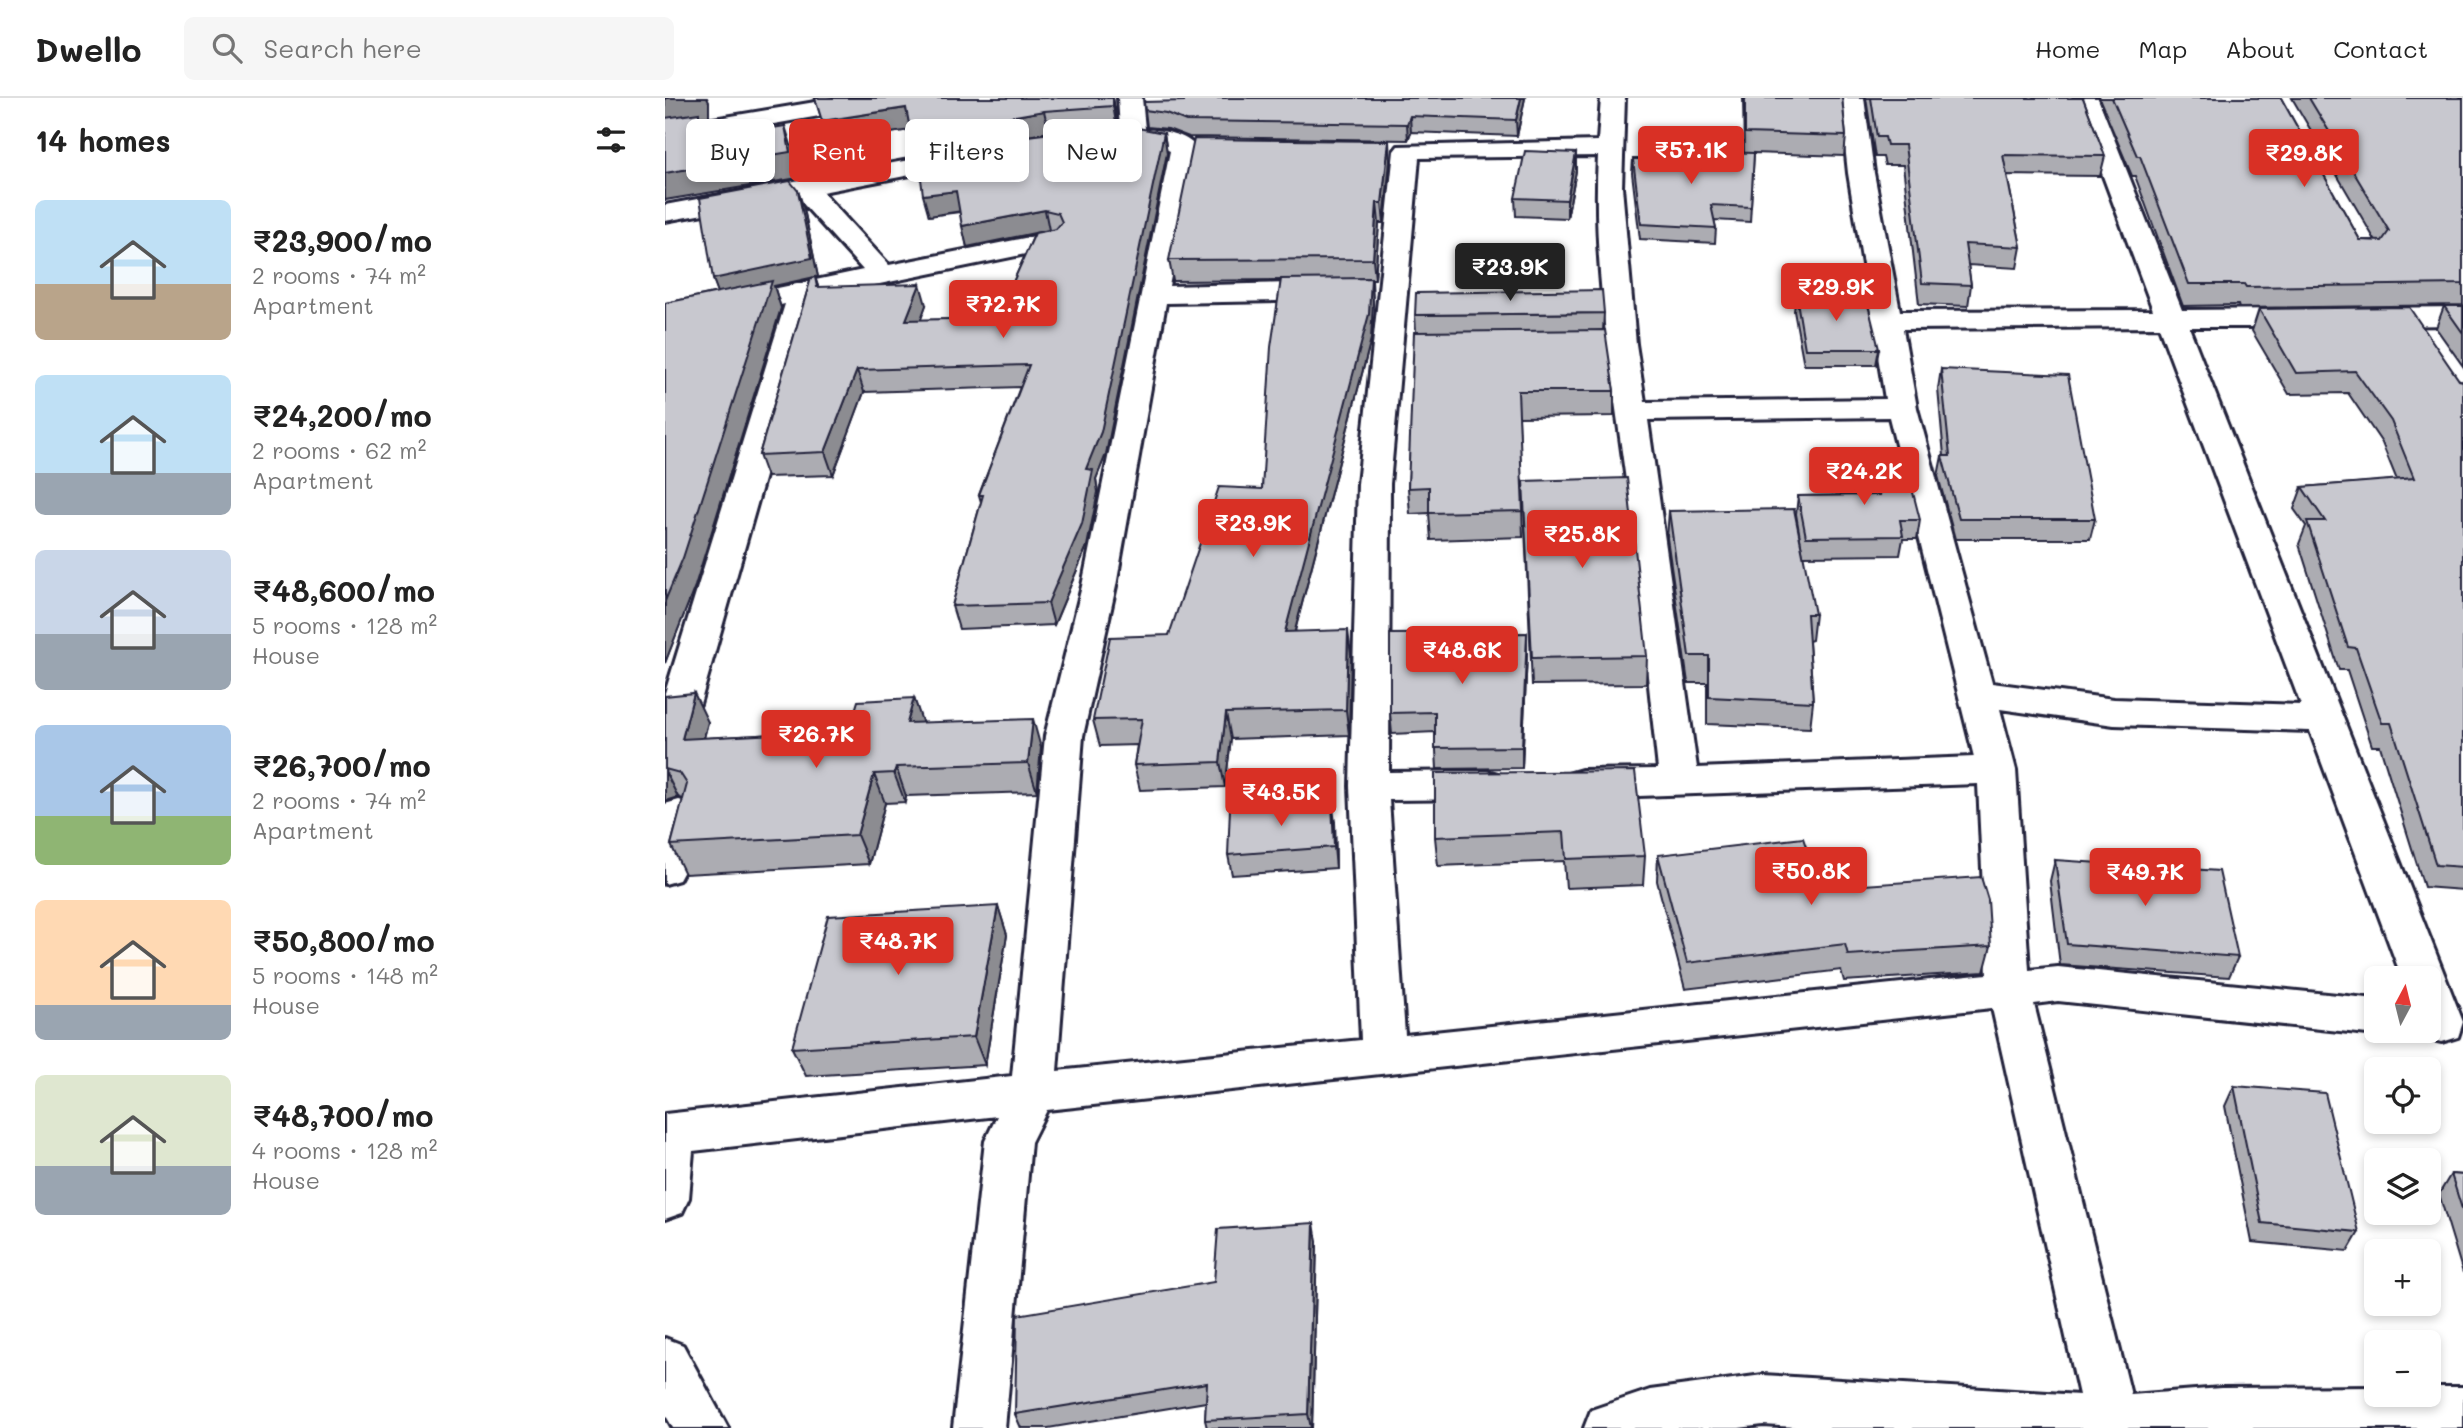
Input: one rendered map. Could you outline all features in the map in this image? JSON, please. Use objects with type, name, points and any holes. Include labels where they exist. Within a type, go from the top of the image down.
[{"type":"street","points":[[721,98],[731,119]]},
{"type":"street","points":[[761,119],[881,98]]},
{"type":"street","points":[[1130,98],[1132,119]]},
{"type":"street","points":[[1613,98],[1607,344],[1631,411],[1679,783]]},
{"type":"street","points":[[1852,98],[1861,173],[1902,408],[1997,770],[2009,989],[2112,1425]]},
{"type":"street","points":[[2086,98],[2419,966]]},
{"type":"street","points":[[665,135],[686,132]]},
{"type":"street","points":[[1142,136],[1159,137],[1184,148],[1212,149]]},
{"type":"street","points":[[979,1428],[1008,1141],[1033,1093],[1064,736],[1099,586],[1153,295],[1184,148]]},
{"type":"street","points":[[1384,1054],[1369,786],[1374,484],[1401,346],[1370,290],[1393,151],[1611,148]]},
{"type":"street","points":[[665,213],[905,169]]},
{"type":"street","points":[[803,187],[883,275]]},
{"type":"street","points":[[665,321],[1050,241]]},
{"type":"street","points":[[1153,295],[1370,290]]},
{"type":"street","points":[[665,706],[681,704],[803,291]]},
{"type":"street","points":[[2410,316],[2433,349]]},
{"type":"street","points":[[1886,320],[2172,321],[2463,316]]},
{"type":"street","points":[[1631,411],[1902,408]]},
{"type":"street","points":[[1977,694],[2114,712],[2325,719]]},
{"type":"street","points":[[1369,786],[1679,783],[1997,770]]},
{"type":"street","points":[[665,869],[679,814]]},
{"type":"street","points":[[665,1198],[668,1133],[1384,1054],[2058,984],[2364,1016]]},
{"type":"street","points":[[665,1362],[702,1428]]},
{"type":"street","points":[[1637,1424],[1763,1400],[2112,1425],[2221,1413],[2463,1412]]},
{"type":"building","points":[[815,98],[1113,98],[1113,106],[1044,111],[998,119],[908,119],[906,108],[821,119]]},
{"type":"building","points":[[1184,98],[1521,98],[1516,120],[1410,116],[1407,124],[1186,121],[1166,113],[1145,110],[1144,102],[1184,101]]},
{"type":"building","points":[[1745,98],[1842,98],[1846,136],[1745,133]]},
{"type":"building","points":[[1871,98],[2083,98],[2105,156],[2003,155],[2021,247],[1965,244],[1971,285],[1922,283],[1905,145],[1887,145],[1885,137],[1877,137]]},
{"type":"building","points":[[2112,98],[2281,98],[2360,240],[2382,241],[2389,231],[2309,98],[2463,98],[2463,284],[2246,287],[2244,284],[2189,284],[2140,156],[2137,156]]},
{"type":"building","points":[[699,113],[699,119],[686,119],[686,169],[665,173],[665,118]]},
{"type":"building","points":[[785,126],[789,152],[775,155],[775,128]]},
{"type":"building","points":[[1142,129],[1164,133],[1101,432],[1086,469],[1093,470],[1082,524],[1048,603],[952,606],[983,495],[979,495],[1029,365],[857,370],[825,452],[759,455],[811,278],[815,277],[817,287],[920,284],[906,320],[997,318],[1035,233],[1056,229],[1062,222],[1058,213],[1045,210],[962,226],[956,191],[923,195],[921,182],[1029,182],[1029,136],[1043,134],[1043,182],[1142,182]]},
{"type":"building","points":[[1194,139],[1389,141],[1382,203],[1377,203],[1373,259],[1169,260]]},
{"type":"building","points":[[1648,150],[1754,153],[1751,207],[1711,205],[1716,228],[1641,224],[1633,159],[1645,159]]},
{"type":"building","points":[[1525,151],[1576,153],[1567,200],[1515,198]]},
{"type":"building","points":[[791,182],[798,191],[812,258],[713,279],[700,198]]},
{"type":"building","points":[[1371,278],[1369,314],[1285,632],[1348,630],[1346,710],[1226,713],[1220,762],[1134,765],[1142,719],[1093,720],[1110,637],[1169,635],[1219,487],[1262,489],[1271,347],[1281,279]]},
{"type":"building","points":[[772,281],[683,558],[665,601],[665,303]]},
{"type":"building","points":[[1602,290],[1604,313],[1415,315],[1416,293]]},
{"type":"building","points":[[1796,295],[1866,297],[1879,349],[1805,349]]},
{"type":"building","points":[[2444,306],[2463,306],[2463,333]]},
{"type":"building","points":[[2409,307],[2459,380],[2463,381],[2463,867],[2436,865],[2391,723],[2382,723],[2356,648],[2348,647],[2307,521],[2325,521],[2302,487],[2414,478],[2391,421],[2355,371],[2296,373],[2259,309]]},
{"type":"building","points":[[1605,330],[1614,391],[1518,391],[1523,511],[1429,513],[1429,487],[1408,488],[1414,332]]},
{"type":"building","points":[[1941,369],[2068,375],[2095,519],[1959,519],[1942,456],[1950,456]]},
{"type":"building","points":[[1874,456],[1904,457],[1920,520],[1900,520],[1903,536],[1806,537],[1798,496],[1880,495]]},
{"type":"building","points":[[1627,478],[1647,656],[1532,658],[1523,481]]},
{"type":"building","points":[[1794,509],[1815,614],[1807,614],[1813,702],[1709,697],[1709,656],[1689,656],[1669,511]]},
{"type":"building","points":[[1527,633],[1522,747],[1435,748],[1435,712],[1390,713],[1390,634]]},
{"type":"building","points":[[694,693],[682,739],[849,730],[858,701],[914,698],[907,723],[1033,719],[1028,763],[896,767],[894,773],[874,774],[857,835],[671,845],[687,784],[680,773],[665,769],[665,696]]},
{"type":"building","points":[[1635,771],[1645,856],[1566,859],[1564,832],[1435,837],[1435,773]]},
{"type":"building","points":[[1332,802],[1334,847],[1228,855],[1230,809]]},
{"type":"building","points":[[1803,838],[1820,888],[1981,877],[1988,900],[1991,946],[1848,955],[1845,944],[1687,963],[1658,855]]},
{"type":"building","points":[[2055,860],[2219,871],[2238,957],[2067,944]]},
{"type":"building","points":[[998,906],[974,1037],[792,1048],[828,916]]},
{"type":"building","points":[[2234,1086],[2325,1093],[2359,1232],[2262,1223]]},
{"type":"building","points":[[2451,1174],[2463,1175],[2463,1212]]},
{"type":"building","points":[[1314,1223],[1308,1414],[1205,1420],[1207,1383],[1015,1414],[1017,1315],[1214,1282],[1218,1229]]}]
